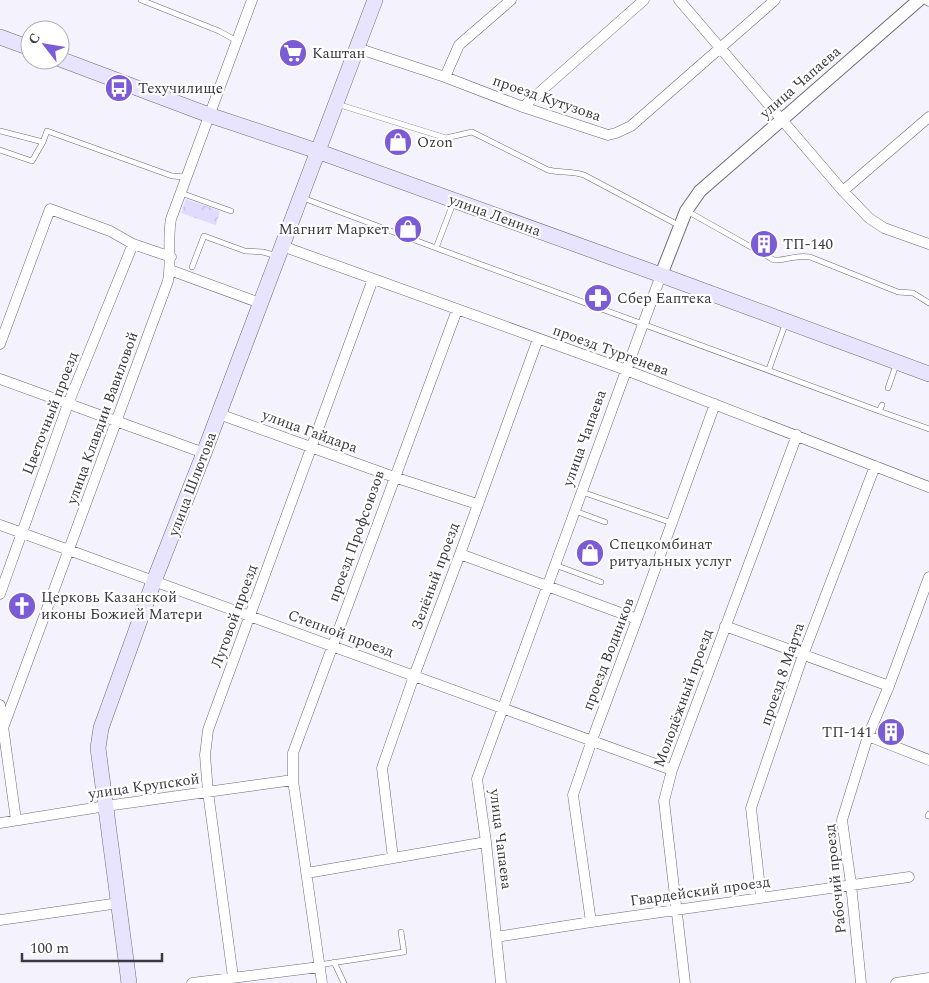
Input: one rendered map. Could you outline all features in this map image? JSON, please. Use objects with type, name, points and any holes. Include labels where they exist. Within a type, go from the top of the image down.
[{"type":"main road","name":"улица Шлютова","points":[[130,983],[98,748],[100,728],[357,48],[373,1]]},
{"type":"main road","points":[[0,37],[20,44]]},
{"type":"main road","name":"улица Ленина","points":[[70,63],[210,115],[317,151],[661,275],[929,374]]},
{"type":"street","name":"улица Клавдии Вавиловой","points":[[3,728],[168,281],[171,257],[168,230],[171,218],[252,0]]},
{"type":"street","points":[[445,77],[459,45],[511,0]]},
{"type":"street","points":[[523,107],[644,0]]},
{"type":"street","points":[[679,0],[843,191],[869,218],[884,228],[929,244]]},
{"type":"street","name":"проезд Кутузова","points":[[357,48],[445,77],[523,107],[608,134],[616,133],[631,126],[775,0]]},
{"type":"street","name":"улица Чапаева","points":[[501,983],[486,842],[477,779],[686,211],[700,190],[919,0]]},
{"type":"street","points":[[843,191],[929,117]]},
{"type":"street","points":[[0,344],[50,209],[110,231],[133,244],[171,257]]},
{"type":"street","name":"Цветочный проезд","points":[[0,594],[68,404],[133,244]]},
{"type":"street","name":"проезд Тургенева","points":[[280,251],[373,279],[626,370],[929,487]]},
{"type":"street","points":[[170,270],[260,303]]},
{"type":"street","name":"Луговой проезд","points":[[234,977],[208,792],[205,755],[208,730],[373,279]]},
{"type":"street","name":"проезд Профсоюзов","points":[[322,983],[293,780],[293,753],[457,310]]},
{"type":"street","name":"Зелёный проезд","points":[[393,858],[382,768],[538,339]]},
{"type":"street","points":[[0,379],[204,453]]},
{"type":"street","name":"проезд Водников","points":[[592,922],[574,795],[592,740],[638,620],[715,404]]},
{"type":"street","name":"улица Гайдара","points":[[219,414],[394,477],[477,504]]},
{"type":"street","name":"Молодёжный проезд","points":[[685,983],[664,801],[672,770],[797,435]]},
{"type":"street","name":"проезд 8 Марта","points":[[761,897],[751,808],[803,655],[875,466]]},
{"type":"street","name":"Степной проезд","points":[[0,525],[672,770]]},
{"type":"street","points":[[460,554],[638,620]]},
{"type":"street","name":"Рабочий проезд","points":[[860,983],[851,884],[842,820],[868,736],[889,686],[929,577]]},
{"type":"street","points":[[725,626],[889,686]]},
{"type":"street","points":[[0,705],[16,820]]},
{"type":"street","points":[[868,736],[929,760]]},
{"type":"street","name":"улица Крупской","points":[[0,823],[293,780]]},
{"type":"street","points":[[307,873],[486,842]]},
{"type":"street","name":"Гвардейский проезд","points":[[496,937],[909,877]]},
{"type":"street","points":[[0,920],[119,903]]},
{"type":"street","points":[[192,983],[319,966]]},
{"type":"street","points":[[896,983],[929,978]]},
{"type":"lane","points":[[141,0],[219,31],[237,41]]},
{"type":"lane","points":[[335,104],[446,138],[472,132],[548,170],[575,172],[584,175],[680,226]]},
{"type":"lane","points":[[0,131],[42,142]]},
{"type":"lane","points":[[0,150],[32,161],[47,131],[172,176],[186,177]]},
{"type":"lane","points":[[180,193],[232,210]]},
{"type":"lane","points":[[300,196],[643,324],[880,408],[929,429]]},
{"type":"lane","points":[[436,248],[454,200]]},
{"type":"lane","points":[[686,211],[774,260],[780,261],[795,256],[810,257],[898,292],[913,293],[929,303]]},
{"type":"lane","points":[[192,266],[204,236],[246,251],[280,251]]},
{"type":"lane","points":[[769,369],[786,321]]},
{"type":"lane","points":[[888,388],[897,362]]},
{"type":"lane","points":[[582,492],[672,523]]},
{"type":"lane","points":[[575,511],[605,522]]},
{"type":"lane","points":[[556,565],[601,582]]},
{"type":"lane","points":[[319,966],[334,962],[404,952],[401,932]]},
{"type":"lane","points":[[334,962],[344,983]]},
{"type":"green space","points":[[186,199],[220,211],[216,225],[181,213]]},
{"type":"place","name":"Каштан","points":[[293,53]]},
{"type":"place","name":"Техучилище","points":[[119,88]]},
{"type":"place","name":"Ozon","points":[[398,142]]},
{"type":"place","name":"Магнит Маркет","points":[[408,229]]},
{"type":"place","name":"ТП-140","points":[[764,244]]},
{"type":"place","name":"Сбер Еаптека","points":[[598,298]]},
{"type":"place","name":"Спецкомбинат ритуальных услуг","points":[[590,553]]},
{"type":"place","name":"Церковь Казанской иконы Божией Матери","points":[[22,606]]},
{"type":"place","name":"ТП-141","points":[[891,732]]}]
